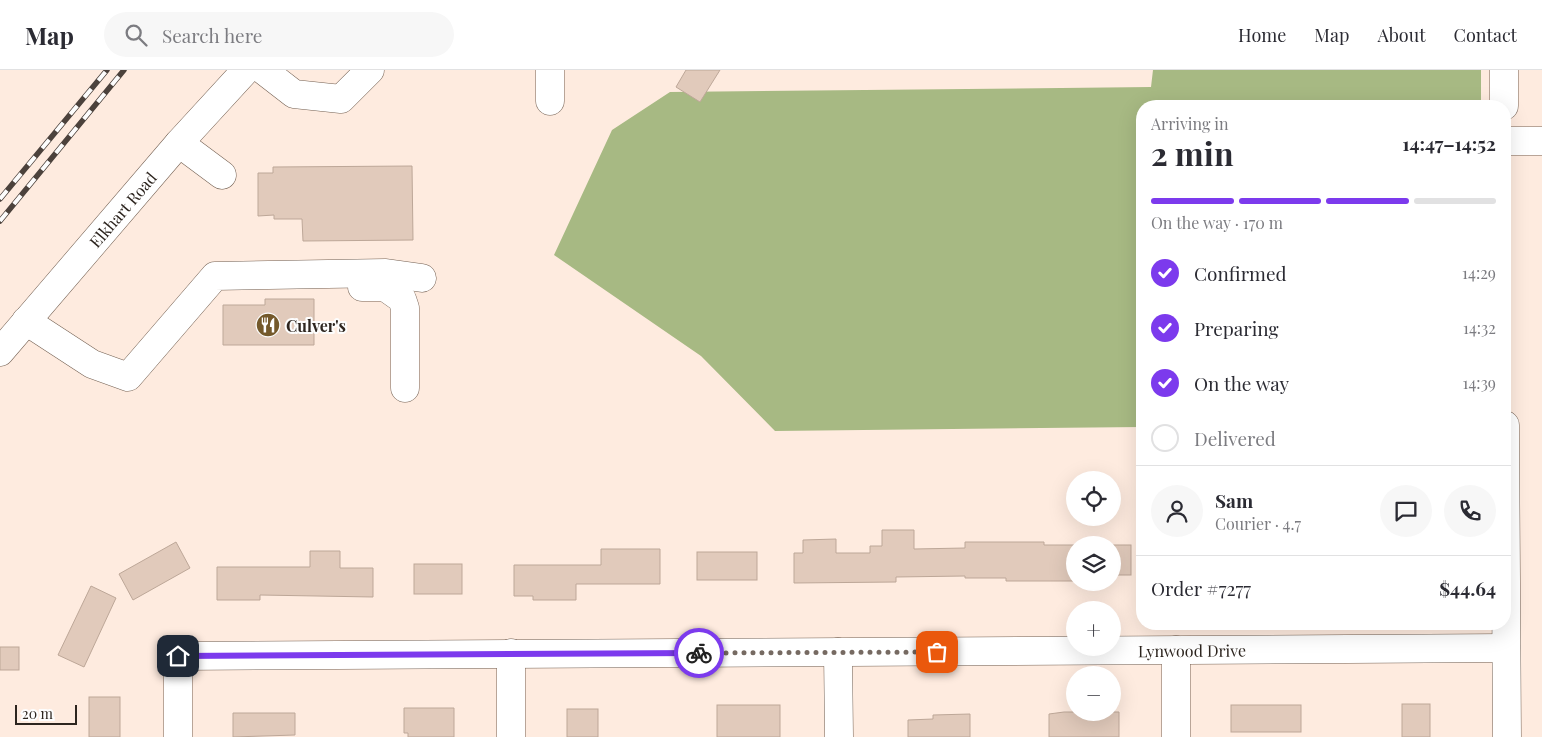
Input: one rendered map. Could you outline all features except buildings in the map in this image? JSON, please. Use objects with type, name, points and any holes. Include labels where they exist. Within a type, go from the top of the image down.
[{"type":"main road","name":"Elkhart Road","points":[[0,352],[179,143],[246,70]]},
{"type":"main road","points":[[263,70],[294,94],[342,99],[370,70]]},
{"type":"main road","points":[[550,70],[550,101]]},
{"type":"main road","points":[[1504,70],[1504,100]]},
{"type":"main road","points":[[1511,141],[1542,141]]},
{"type":"main road","points":[[179,143],[222,175]]},
{"type":"main road","points":[[26,321],[92,364],[128,377],[202,288],[215,276],[386,273],[422,278]]},
{"type":"main road","points":[[202,288],[385,287],[402,298],[404,308],[405,388]]},
{"type":"main road","points":[[1506,630],[1507,737]]},
{"type":"main road","name":"Lynwood Drive","points":[[178,737],[178,656],[1506,648]]},
{"type":"main road","points":[[1176,650],[1176,737]]},
{"type":"main road","points":[[838,652],[839,737]]},
{"type":"main road","points":[[511,653],[511,737]]},
{"type":"green space","points":[[1153,70],[1481,70],[1481,100],[1136,100],[1136,427],[775,431],[701,356],[554,255],[612,130],[670,92],[1151,87]]},
{"type":"railway","points":[[0,199],[107,70]]},
{"type":"railway","points":[[0,221],[124,70]]},
{"type":"way so far","points":[[699,653],[937,652]]},
{"type":"place","name":"Culver's","points":[[268,325]]},
{"type":"route","points":[[178,656],[699,653]]}]
